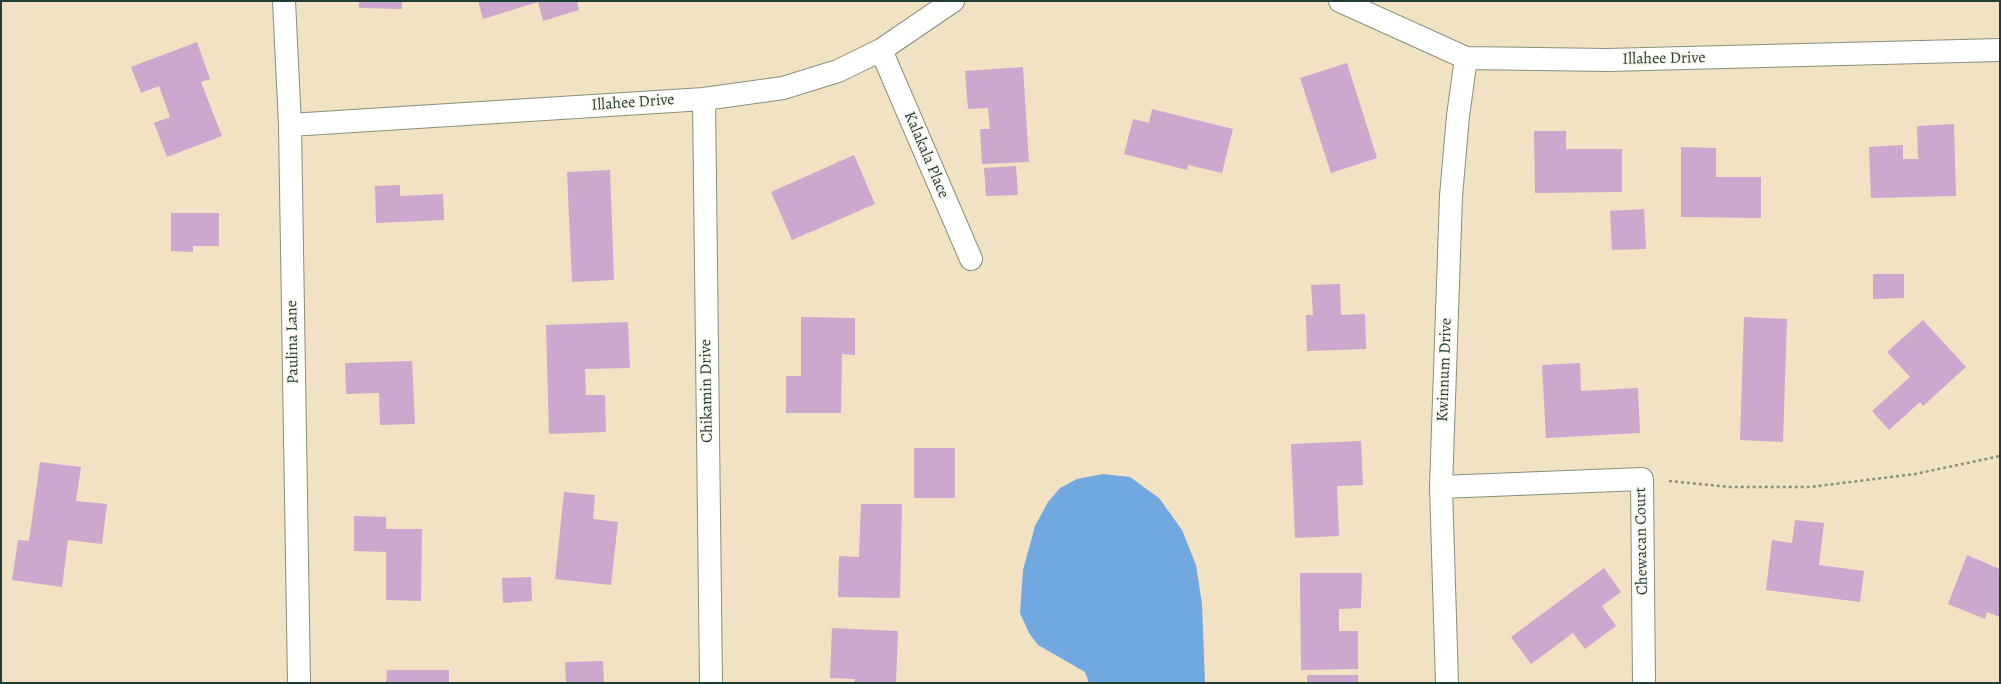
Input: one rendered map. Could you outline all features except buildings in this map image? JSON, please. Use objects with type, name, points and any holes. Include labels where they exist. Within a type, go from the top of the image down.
[{"type":"street","name":"Paulina Lane","points":[[284,1],[290,125],[299,683]]},
{"type":"street","name":"Illahee Drive","points":[[290,125],[704,99],[783,88],[838,71],[881,50],[953,1]]},
{"type":"street","name":"Illahee Drive","points":[[1340,1],[1466,58],[1607,60],[2000,50]]},
{"type":"street","name":"Kalakala Place","points":[[881,50],[971,259]]},
{"type":"street","name":"Kwinnum Drive","points":[[1447,683],[1441,487],[1451,196],[1458,116],[1466,58]]},
{"type":"street","name":"Chikamin Drive","points":[[704,99],[711,683]]},
{"type":"street","name":"Chewacan Court","points":[[1441,487],[1642,479],[1644,683]]},
{"type":"path","points":[[1642,479],[1730,487],[1810,487],[1914,474],[2000,456]]},
{"type":"water","points":[[1103,474],[1130,477],[1159,498],[1182,530],[1196,565],[1202,604],[1205,683],[1089,683],[1085,672],[1038,645],[1029,633],[1020,613],[1023,570],[1035,526],[1048,502],[1060,488],[1077,479]]}]
